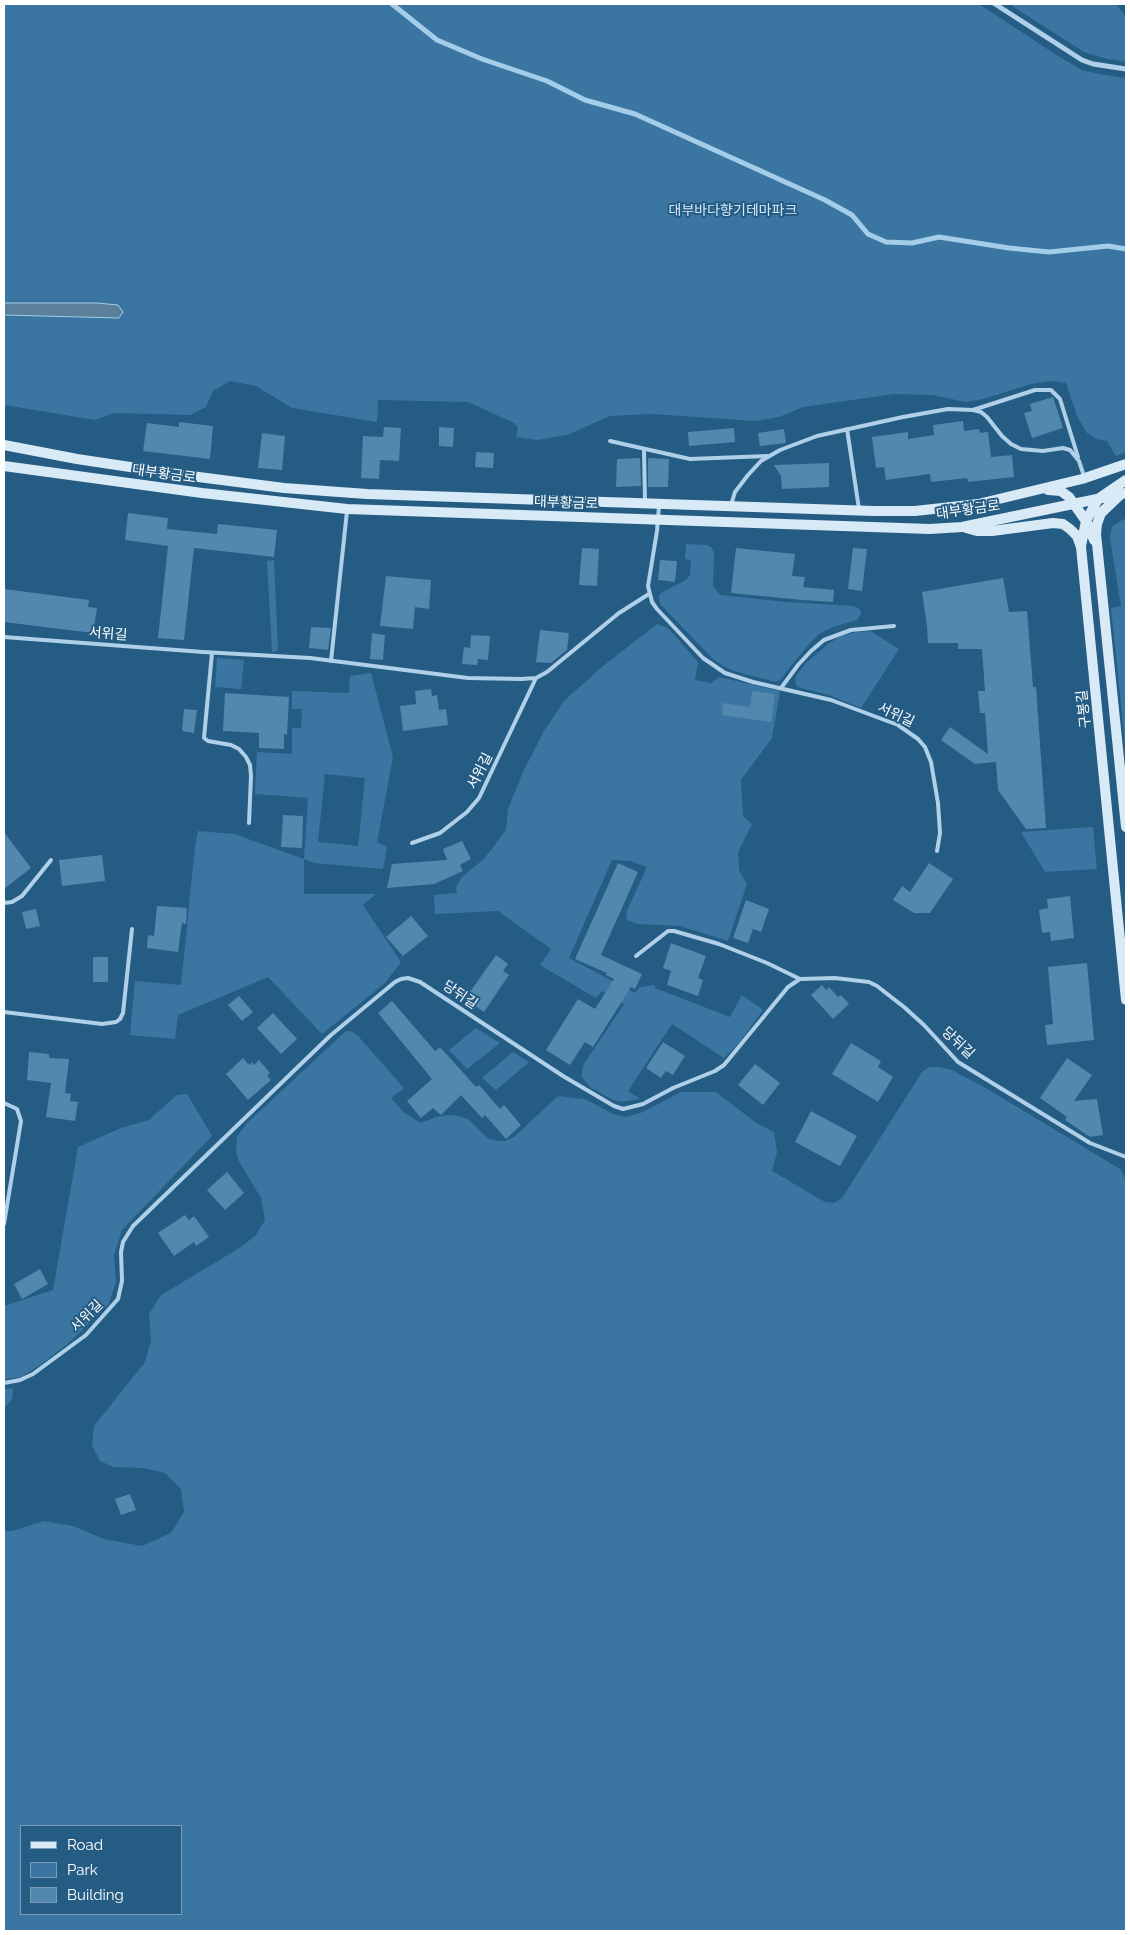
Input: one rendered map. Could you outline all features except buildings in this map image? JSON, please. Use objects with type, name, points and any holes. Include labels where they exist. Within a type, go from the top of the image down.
[{"type":"main road","name":"대부황금로","points":[[4,445],[119,466],[294,488],[384,495],[860,511],[915,511],[978,504],[1085,478],[1126,464]]},
{"type":"main road","name":"대부황금로","points":[[4,466],[202,493],[347,509],[930,529],[962,527],[1123,494]]},
{"type":"main road","points":[[1081,547],[1086,521],[1098,499],[1126,480]]},
{"type":"main road","points":[[1035,491],[1061,491],[1076,504],[1086,521],[1098,551]]},
{"type":"main road","points":[[1123,494],[1102,514],[1097,524],[1098,551],[1126,827]]},
{"type":"main road","name":"구봉길","points":[[962,527],[978,531],[992,531],[1053,523],[1062,524],[1077,536],[1081,547],[1126,1000]]},
{"type":"street","points":[[994,4],[1082,60],[1093,64],[1126,69]]},
{"type":"lane","points":[[731,507],[735,492],[761,461],[780,450],[808,439],[930,412],[973,410],[1035,390],[1051,390],[1060,399],[1085,478]]},
{"type":"lane","points":[[973,410],[987,416],[1002,436],[1011,444],[1021,449],[1043,451],[1063,448],[1070,450],[1079,461]]},
{"type":"lane","points":[[847,429],[860,511]]},
{"type":"lane","points":[[610,441],[690,459],[769,456]]},
{"type":"lane","points":[[644,450],[645,504]]},
{"type":"lane","points":[[536,678],[562,661],[619,613],[649,594],[648,586],[659,504]]},
{"type":"lane","points":[[331,661],[347,509]]},
{"type":"lane","name":"서위길","points":[[649,594],[657,609],[703,658],[714,667],[738,678],[824,698],[880,717],[898,725],[918,738],[925,747],[931,762],[938,802],[940,842],[937,851]]},
{"type":"lane","points":[[781,688],[804,658],[824,640],[851,630],[894,626]]},
{"type":"lane","name":"서위길","points":[[4,636],[331,661],[468,678],[536,678],[479,798],[453,824],[440,833],[412,844]]},
{"type":"lane","points":[[212,653],[204,738],[208,741],[231,745],[239,749],[246,757],[251,776],[250,823]]},
{"type":"lane","points":[[4,903],[12,902],[22,896],[50,860]]},
{"type":"lane","points":[[4,1012],[102,1024],[116,1022],[123,1013],[132,929]]},
{"type":"lane","name":"당뒤길","points":[[636,956],[668,931],[674,931],[719,944],[768,963],[800,979],[835,978],[869,982],[877,986],[924,1025],[958,1062],[1090,1143],[1126,1157]]},
{"type":"lane","name":"당뒤길","points":[[133,1226],[331,1035],[401,979],[408,978],[420,982],[563,1076],[614,1106],[623,1108],[643,1104],[673,1088],[724,1066],[788,988],[800,979]]},
{"type":"lane","points":[[4,1103],[17,1109],[21,1121],[4,1224]]},
{"type":"lane","name":"서위길","points":[[4,1383],[20,1380],[33,1374],[86,1335],[113,1307],[121,1290],[121,1252],[123,1242],[133,1226]]},
{"type":"green space","name":"대부바다향기테마파크","points":[[4,4],[979,4],[1082,70],[1126,78],[1126,452],[1116,456],[1107,441],[1096,439],[1087,433],[1077,416],[1066,383],[1050,381],[1031,384],[983,399],[965,402],[933,395],[894,394],[803,407],[779,417],[756,421],[652,414],[610,416],[567,435],[537,440],[516,437],[518,427],[514,423],[468,402],[378,400],[377,422],[292,408],[256,386],[230,381],[213,391],[206,407],[191,415],[114,413],[95,420],[4,405],[4,315],[118,318],[118,305],[97,303],[4,303]]},
{"type":"green space","points":[[1009,4],[1116,4],[1126,17],[1126,62],[1084,52]]},
{"type":"green space","points":[[1126,518],[1126,755],[1111,608],[1121,606],[1110,538],[1112,526]]},
{"type":"green space","points":[[686,544],[707,545],[712,548],[714,553],[713,586],[720,595],[786,602],[854,606],[860,609],[861,614],[857,620],[833,627],[819,634],[780,680],[776,682],[734,671],[713,659],[661,605],[659,600],[661,593],[686,580],[690,575],[691,560],[685,559]]},
{"type":"green space","points":[[274,560],[278,651],[272,652],[267,561]]},
{"type":"green space","points":[[657,624],[668,628],[698,662],[695,680],[711,683],[719,677],[780,691],[772,738],[741,780],[743,816],[752,824],[738,852],[739,870],[747,884],[728,941],[680,926],[637,924],[627,920],[626,913],[647,867],[630,861],[612,860],[569,958],[635,993],[640,987],[655,985],[655,988],[730,1017],[742,995],[763,1010],[738,1044],[724,1058],[672,1024],[628,1091],[640,1099],[621,1102],[613,1100],[590,1087],[582,1077],[582,1070],[584,1064],[624,1004],[602,991],[596,998],[540,965],[551,949],[498,911],[435,914],[434,895],[457,893],[456,888],[461,878],[484,859],[506,830],[508,809],[523,772],[544,731],[564,701],[603,666]]},
{"type":"green space","points":[[870,631],[899,649],[861,708],[829,695],[797,686],[796,676],[806,663],[828,644],[841,636]]},
{"type":"green space","points":[[217,658],[244,660],[241,689],[215,687]]},
{"type":"green space","points":[[371,673],[393,757],[377,842],[387,847],[383,869],[314,863],[304,859],[308,798],[255,794],[257,752],[292,754],[292,728],[301,728],[302,709],[292,709],[292,691],[349,693],[350,676]],"holes":[[[325,774],[365,778],[358,846],[318,842]]]},
{"type":"green space","points":[[1093,827],[1097,869],[1045,872],[1021,832]]},
{"type":"green space","points":[[198,831],[234,834],[304,859],[304,894],[376,894],[363,905],[401,962],[385,983],[322,1034],[268,977],[178,1015],[175,1039],[130,1035],[135,981],[181,985]]},
{"type":"green space","points":[[476,1028],[500,1043],[467,1069],[449,1050]]},
{"type":"green space","points":[[346,1031],[351,1031],[358,1036],[404,1088],[391,1098],[403,1112],[421,1123],[448,1115],[468,1119],[487,1138],[497,1141],[505,1141],[514,1137],[558,1096],[585,1099],[613,1114],[626,1117],[643,1112],[681,1092],[716,1092],[755,1122],[774,1132],[777,1152],[772,1171],[825,1202],[834,1203],[842,1198],[922,1072],[929,1067],[952,1070],[989,1090],[1120,1169],[1126,1185],[1126,1931],[4,1931],[4,1531],[12,1531],[44,1521],[73,1526],[104,1539],[142,1546],[171,1533],[184,1512],[181,1489],[165,1473],[143,1468],[114,1467],[100,1461],[92,1445],[94,1426],[145,1362],[151,1340],[149,1314],[161,1295],[241,1247],[256,1235],[265,1220],[261,1198],[238,1160],[236,1150],[237,1137],[247,1123]]},
{"type":"green space","points":[[513,1052],[529,1062],[496,1090],[482,1078]]},
{"type":"green space","points":[[187,1094],[212,1136],[122,1230],[114,1255],[116,1282],[108,1305],[70,1342],[40,1365],[21,1377],[4,1379],[4,1306],[53,1290],[78,1147],[121,1128],[149,1120],[177,1095]]},
{"type":"green space","points":[[13,1388],[12,1399],[4,1408],[4,1389]]},
{"type":"shaded area","points":[[4,303],[97,303],[118,305],[123,312],[119,318],[4,315]]},
{"type":"waterway","points":[[392,4],[437,40],[482,59],[547,81],[585,100],[635,114],[825,200],[852,215],[868,234],[886,242],[912,243],[939,237],[1049,252],[1108,246],[1126,249]]}]
